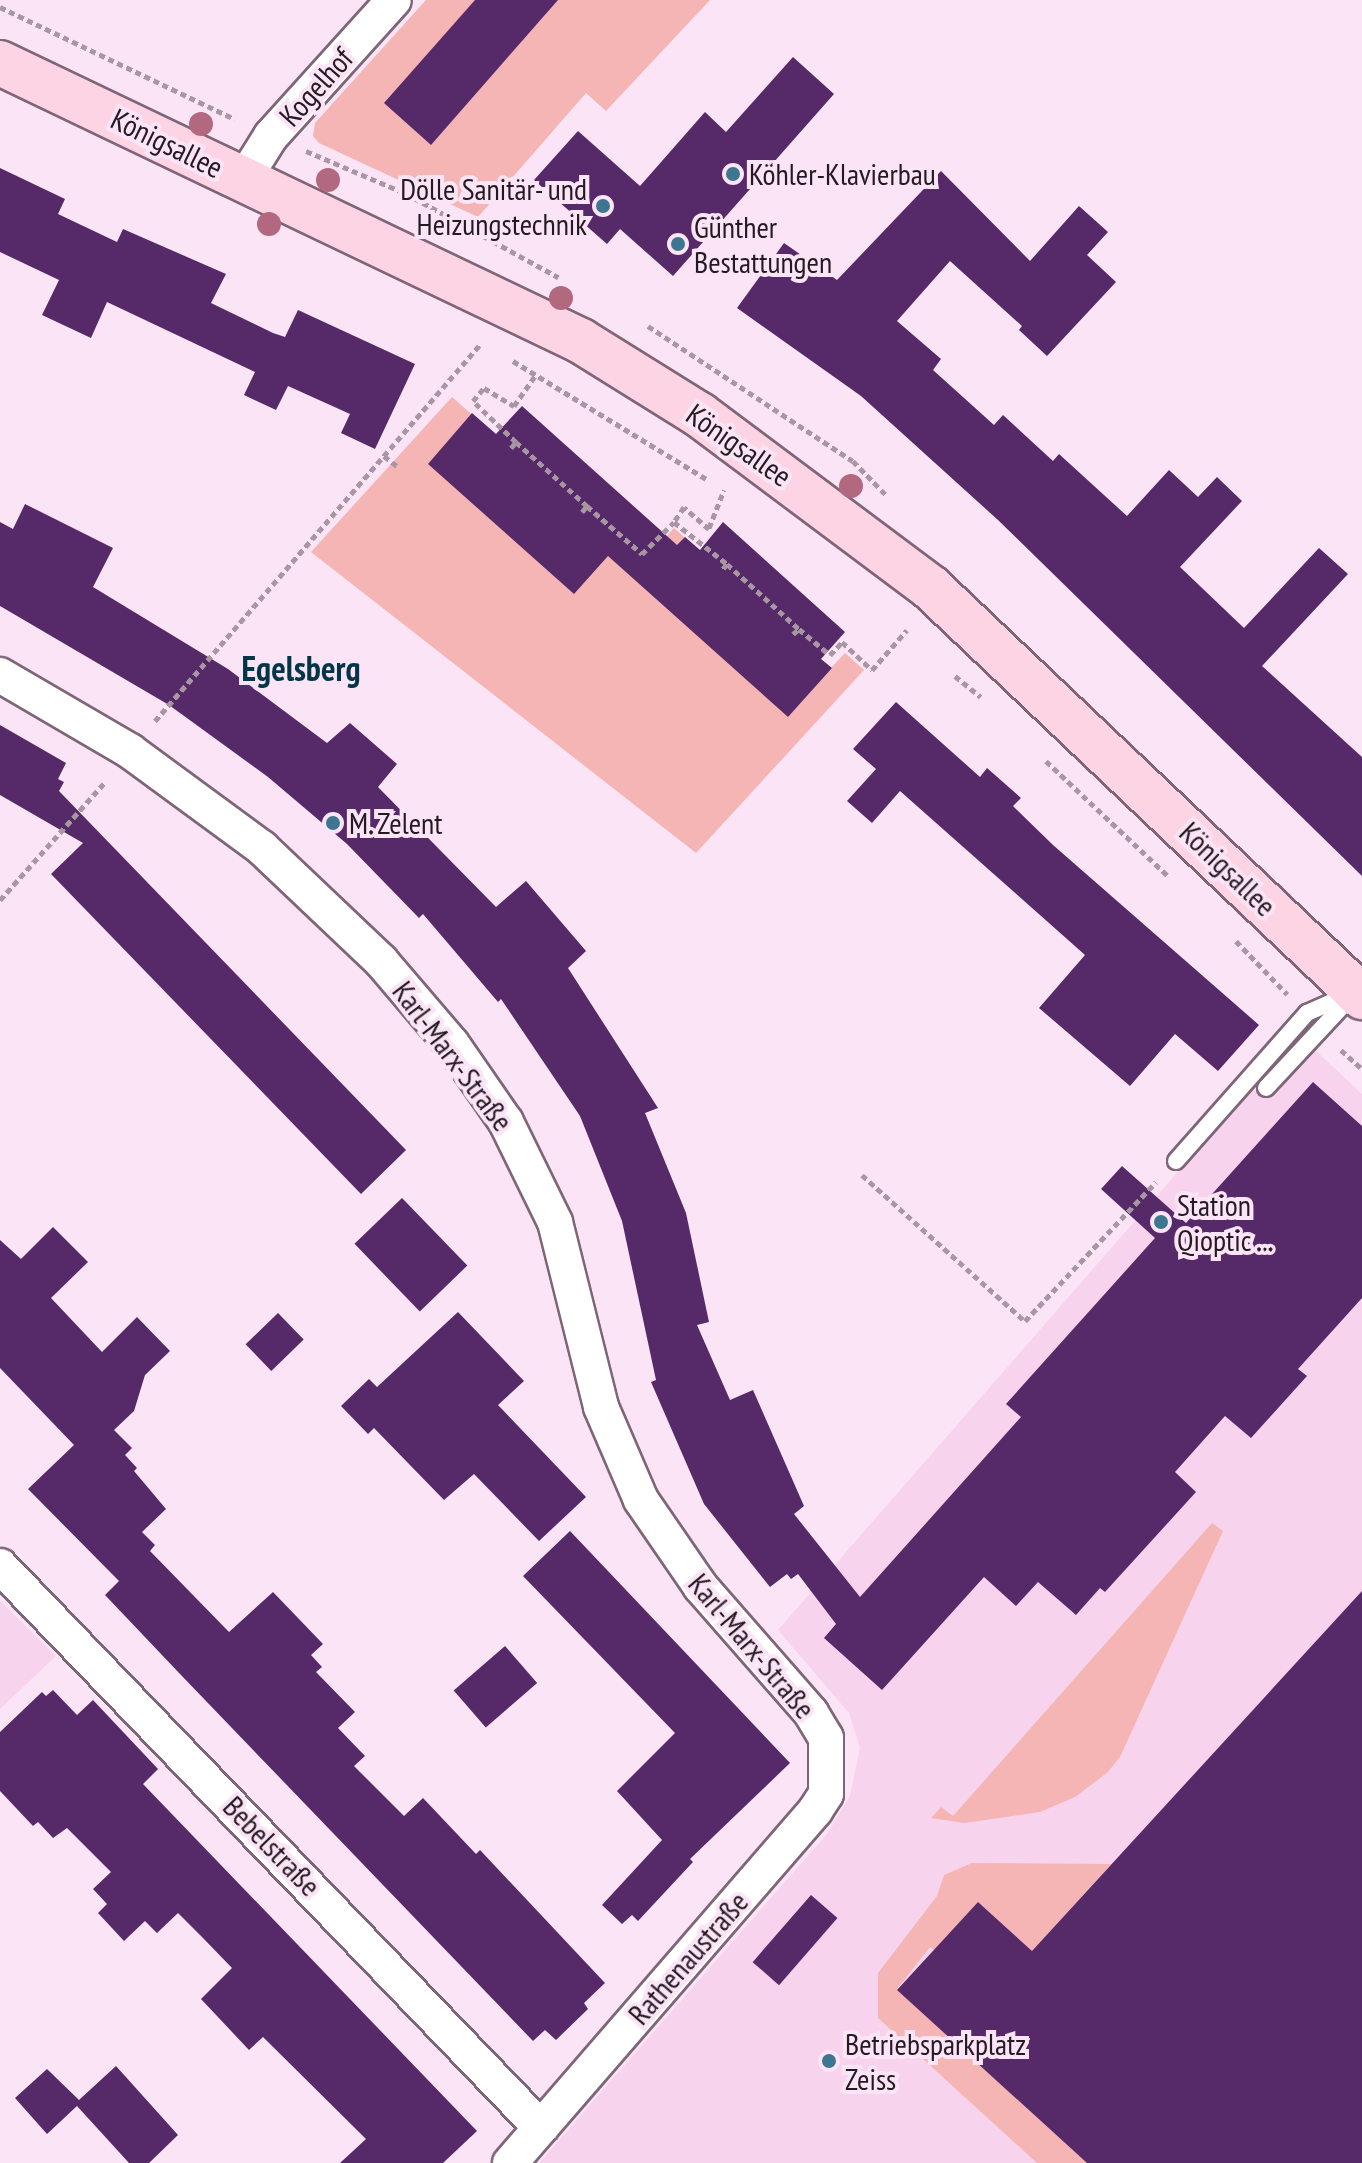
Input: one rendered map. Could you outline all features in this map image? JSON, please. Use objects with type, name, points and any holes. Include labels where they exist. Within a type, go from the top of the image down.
[{"type":"street","name":"Kogelhof","points":[[244,179],[271,136],[394,0]]},
{"type":"street","name":"Königsallee","points":[[0,63],[581,341],[700,415],[930,587],[1359,994]]},
{"type":"street","name":"Karl-Marx-Straße","points":[[0,675],[130,751],[262,848],[381,961],[452,1044],[506,1122],[555,1222],[601,1407],[641,1500],[700,1586],[811,1713],[826,1738]]},
{"type":"street","name":"Bebelstraße","points":[[0,1566],[541,2128]]},
{"type":"street","name":"Rathenaustraße","points":[[510,2163],[815,1811],[826,1794],[826,1738]]},
{"type":"lane","points":[[1176,1161],[1307,1013],[1359,994]]},
{"type":"lane","points":[[1266,1088],[1320,1030],[1359,994]]},
{"type":"path","points":[[467,336],[494,351]]},
{"type":"path","points":[[130,751],[481,343]]},
{"type":"path","points":[[508,358],[736,499]]},
{"type":"path","points":[[536,374],[514,406],[484,388],[473,401],[642,554],[674,522],[684,507],[709,529],[724,490]]},
{"type":"path","points":[[511,448],[516,442]]},
{"type":"path","points":[[384,456],[398,467]]},
{"type":"path","points":[[582,512],[587,506]]},
{"type":"path","points":[[674,522],[727,564],[796,631],[830,655],[842,642],[872,670],[907,630]]},
{"type":"path","points":[[722,570],[727,564]]},
{"type":"path","points":[[896,621],[918,641]]},
{"type":"path","points":[[952,674],[974,696],[996,700]]},
{"type":"path","points":[[1044,754],[1048,766],[1162,874],[1184,882]]},
{"type":"path","points":[[0,900],[94,794]]},
{"type":"path","points":[[1231,927],[1238,948],[1307,1013]]},
{"type":"path","points":[[1320,1030],[1362,1069]]},
{"type":"path","points":[[862,1175],[1025,1321],[1176,1161]]},
{"type":"shaded area","points":[[426,0],[710,0],[606,111],[586,93],[478,217],[319,143],[313,136],[315,123]]},
{"type":"shaded area","points":[[452,397],[642,564],[674,528],[831,668],[845,653],[864,670],[696,853],[311,552]]},
{"type":"shaded area","points":[[1298,1034],[1362,1094],[1362,2163],[539,2163],[827,1834],[850,1796],[860,1748],[849,1713],[778,1630]]},
{"type":"shaded area","points":[[1212,1523],[1223,1531],[1120,1757],[1108,1772],[1075,1797],[1040,1812],[964,1823],[931,1818],[941,1807],[953,1816]]},
{"type":"shaded area","points":[[0,1601],[56,1656],[0,1709]]},
{"type":"shaded area","points":[[972,1863],[1111,1864],[1032,1951],[978,1902],[934,1950],[930,1947],[897,1989],[1087,2163],[1037,2163],[878,2018],[878,1973],[937,1896],[944,1875]]},
{"type":"building","points":[[475,0],[558,0],[431,145],[384,103]]},
{"type":"building","points":[[793,57],[834,94],[673,276],[620,229],[607,244],[534,180],[578,131],[640,186],[705,112],[726,132]]},
{"type":"building","points":[[0,168],[65,199],[58,214],[117,242],[123,229],[226,274],[211,303],[273,333],[285,337],[298,310],[415,364],[375,449],[341,433],[350,414],[288,386],[276,410],[244,395],[255,372],[107,302],[91,338],[42,315],[59,280],[0,252]]},
{"type":"building","points":[[941,171],[1030,261],[1079,206],[1108,232],[1087,255],[1116,282],[1047,356],[1019,330],[1022,326],[950,261],[897,321],[941,359],[933,370],[994,425],[1003,415],[1053,461],[1059,454],[1127,516],[1169,470],[1198,497],[1217,477],[1242,501],[1180,567],[1244,628],[1319,548],[1348,574],[1262,666],[1362,757],[1362,876],[998,520],[861,396],[737,308],[784,243],[837,280]]},
{"type":"building","points":[[522,406],[677,545],[685,537],[700,550],[723,522],[845,632],[821,659],[832,668],[788,717],[608,556],[574,594],[428,464],[472,413],[496,434]]},
{"type":"building","points":[[25,504],[113,548],[93,587],[228,669],[327,743],[350,723],[397,764],[378,787],[496,907],[526,881],[586,951],[568,968],[658,1108],[645,1113],[686,1213],[709,1322],[697,1325],[730,1400],[753,1390],[804,1506],[794,1514],[860,1597],[1021,1417],[1006,1404],[1155,1238],[1101,1189],[1122,1166],[1186,1223],[1313,1082],[1362,1126],[1362,1298],[1298,1369],[1307,1376],[1251,1438],[1225,1416],[1175,1472],[1196,1492],[1105,1592],[1100,1588],[1076,1615],[1038,1582],[1016,1606],[984,1577],[882,1690],[824,1638],[836,1624],[798,1574],[791,1579],[787,1574],[770,1587],[704,1504],[651,1382],[656,1380],[622,1221],[580,1116],[501,999],[498,1002],[423,914],[419,918],[347,844],[268,777],[169,705],[0,606],[0,522],[13,529]]},
{"type":"building","points":[[896,702],[980,777],[987,768],[1021,798],[1013,806],[1053,845],[1259,1025],[1218,1071],[1175,1034],[1130,1086],[1039,1008],[1085,955],[900,791],[872,823],[847,801],[876,769],[853,749]]},
{"type":"building","points":[[0,725],[66,763],[58,779],[64,782],[59,791],[406,1150],[361,1194],[51,874],[83,843],[0,795]]},
{"type":"building","points":[[402,1198],[467,1266],[420,1311],[355,1244]]},
{"type":"building","points":[[53,1227],[88,1262],[51,1298],[102,1352],[137,1317],[170,1351],[145,1375],[134,1411],[114,1430],[132,1448],[125,1455],[137,1468],[134,1471],[166,1509],[142,1532],[155,1545],[150,1551],[229,1632],[273,1592],[323,1644],[311,1655],[322,1667],[316,1672],[355,1712],[338,1728],[365,1756],[354,1766],[404,1816],[423,1798],[476,1854],[480,1850],[605,1983],[584,2003],[588,2009],[556,2040],[545,2030],[533,2041],[181,1675],[105,1595],[119,1581],[28,1489],[74,1445],[0,1368],[0,1240],[21,1259]]},
{"type":"building","points":[[458,1312],[524,1381],[498,1405],[586,1497],[539,1541],[474,1474],[444,1500],[374,1428],[368,1434],[341,1406],[369,1379],[377,1387]]},
{"type":"building","points":[[278,1313],[304,1340],[271,1371],[246,1344]]},
{"type":"building","points":[[570,1531],[790,1763],[690,1859],[693,1862],[638,1921],[632,1915],[622,1924],[602,1905],[662,1840],[617,1791],[675,1733],[523,1576]]},
{"type":"building","points":[[1362,1591],[1362,2163],[1087,2163],[897,1990],[978,1902],[1032,1951]]},
{"type":"building","points":[[505,1646],[537,1683],[486,1728],[454,1691]]},
{"type":"building","points":[[53,1690],[77,1715],[93,1700],[158,1769],[143,1784],[477,2131],[443,2163],[340,2163],[366,2139],[263,2037],[249,2050],[201,1999],[232,1968],[203,1938],[178,1913],[157,1933],[145,1921],[124,1941],[98,1913],[107,1904],[93,1889],[111,1872],[67,1828],[53,1838],[38,1822],[33,1826],[0,1791],[0,1732],[42,1692],[46,1696]]},
{"type":"building","points":[[811,1895],[837,1918],[779,1985],[753,1962]]},
{"type":"building","points":[[116,2066],[178,2135],[149,2163],[129,2163],[77,2106],[47,2134],[15,2098],[47,2069],[79,2100]]},
{"type":"place","name":"Köhler-Klavierbau","points":[[733,174]]},
{"type":"place","name":"Dölle Sanitär- und Heizungstechnik","points":[[603,206]]},
{"type":"place","name":"Günther Bestattungen","points":[[678,244]]},
{"type":"place","name":"M. Zelent","points":[[333,823]]},
{"type":"place","name":"Station Qioptic ...","points":[[1161,1222]]},
{"type":"place","name":"Betriebsparkplatz Zeiss","points":[[829,2061]]},
{"type":"district","name":"Egelsberg","points":[[301,669]]}]
